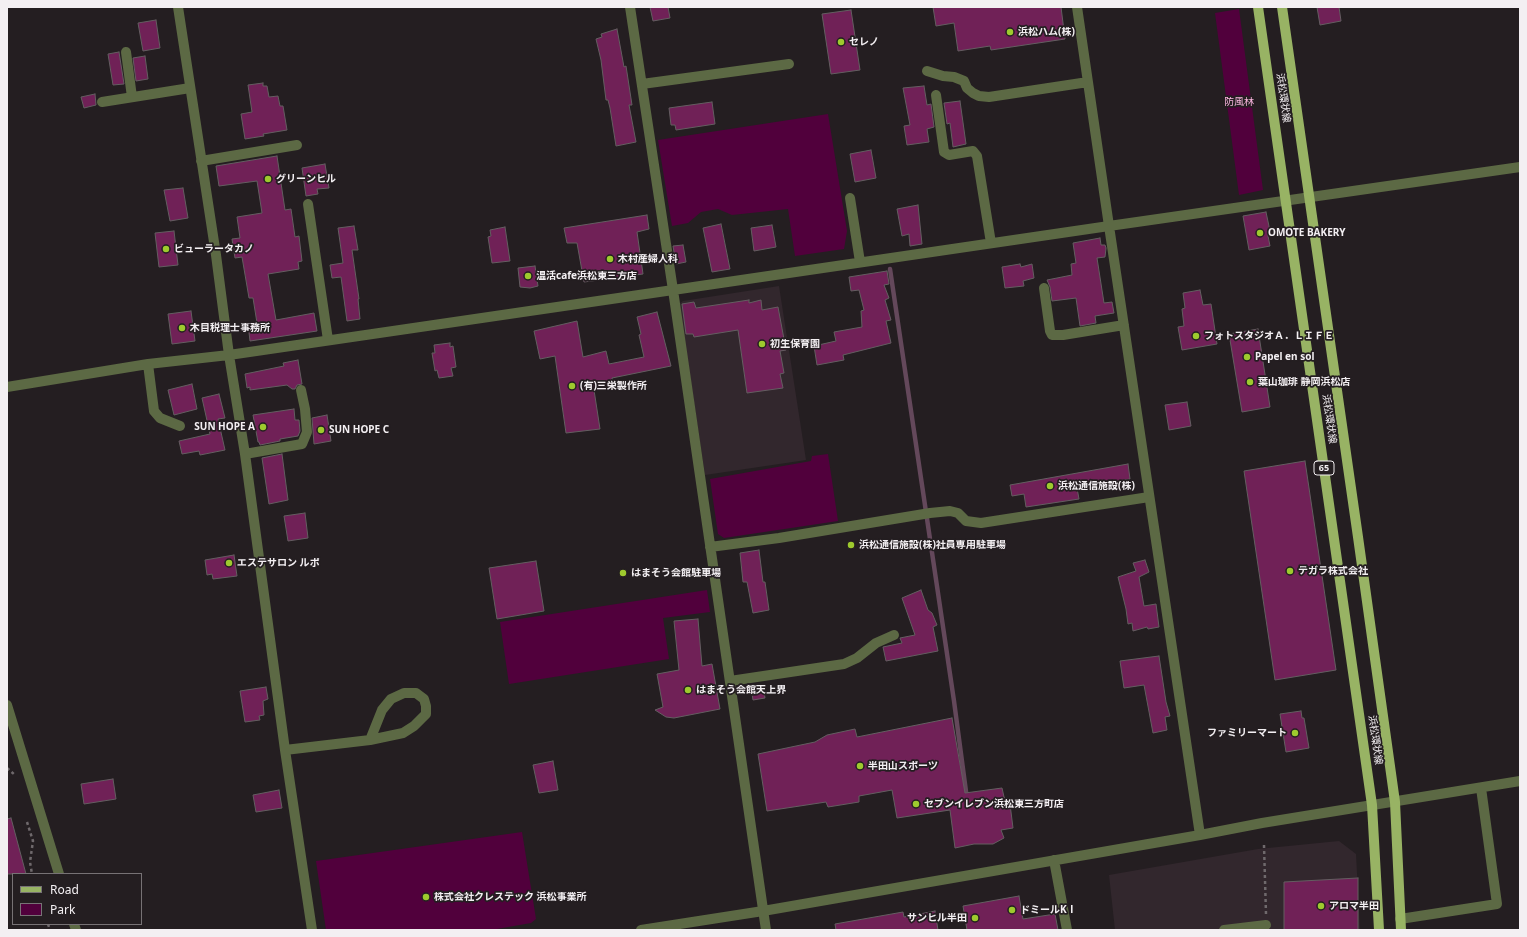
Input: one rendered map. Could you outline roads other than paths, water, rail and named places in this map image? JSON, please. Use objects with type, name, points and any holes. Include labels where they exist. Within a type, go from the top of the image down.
[{"type":"main road","name":"浜松環状線","points":[[1258,7],[1372,805],[1379,930]]},
{"type":"main road","name":"浜松環状線","points":[[1282,7],[1395,802],[1400,930]]},
{"type":"street","points":[[178,7],[245,454],[285,750],[312,930]]},
{"type":"street","points":[[630,7],[673,290],[766,930]]},
{"type":"street","points":[[1077,7],[1200,835]]},
{"type":"street","points":[[126,52],[132,97]]},
{"type":"street","points":[[642,84],[789,64]]},
{"type":"street","points":[[927,72],[954,77],[964,81],[967,88],[973,93],[979,96],[989,97],[1088,82]]},
{"type":"street","points":[[102,102],[190,88]]},
{"type":"street","points":[[936,95],[944,152],[949,155],[973,151],[977,156],[991,243]]},
{"type":"street","points":[[201,161],[297,145]]},
{"type":"street","points":[[7,387],[148,364],[229,355],[1520,167]]},
{"type":"street","points":[[850,198],[860,262]]},
{"type":"street","points":[[308,204],[328,340]]},
{"type":"street","points":[[1044,288],[1052,335],[1063,335],[1124,325]]},
{"type":"street","points":[[148,364],[154,411],[160,418],[180,426]]},
{"type":"street","points":[[245,454],[302,444],[307,432],[305,409],[301,390]]},
{"type":"street","points":[[710,547],[779,538],[927,513],[950,511],[958,513],[966,521],[981,523],[1149,497]]},
{"type":"street","points":[[730,681],[844,664],[857,658],[876,643],[894,635]]},
{"type":"street","points":[[285,750],[370,740],[403,733],[414,726],[426,714],[424,699],[416,693],[404,693],[392,699],[382,710],[370,740]]},
{"type":"street","points":[[7,705],[59,873]]},
{"type":"street","points":[[641,930],[763,911],[1262,823],[1520,781]]},
{"type":"street","points":[[1400,919],[1497,904],[1481,788]]},
{"type":"street","points":[[1054,860],[1067,930]]},
{"type":"street","points":[[1224,930],[1266,924]]},
{"type":"waterway","points":[[890,269],[954,701],[967,799]]},
{"type":"place","name":"浜松ハム(株)","points":[[1010,32]]},
{"type":"place","name":"セレノ","points":[[841,42]]},
{"type":"place","name":"グリーンヒル","points":[[268,179]]},
{"type":"place","name":"OMOTE BAKERY","points":[[1260,233]]},
{"type":"place","name":"ビューラータカノ","points":[[166,249]]},
{"type":"place","name":"木村産婦人科","points":[[610,259]]},
{"type":"place","name":"温活cafe浜松東三方店","points":[[528,276]]},
{"type":"place","name":"木目税理士事務所","points":[[182,328]]},
{"type":"place","name":"フォトスタジオＡ．ＬＩＦＥ","points":[[1196,336]]},
{"type":"place","name":"初生保育園","points":[[762,344]]},
{"type":"place","name":"Papel en sol","points":[[1247,357]]},
{"type":"place","name":"葉山珈琲 静岡浜松店","points":[[1250,382]]},
{"type":"place","name":"(有)三栄製作所","points":[[572,386]]},
{"type":"place","name":"SUN HOPE A","points":[[263,427]]},
{"type":"place","name":"SUN HOPE C","points":[[321,430]]},
{"type":"place","name":"浜松通信施設(株)","points":[[1050,486]]},
{"type":"place","name":"浜松通信施設(株)社員専用駐車場","points":[[851,545]]},
{"type":"place","name":"エステサロン ルポ","points":[[229,563]]},
{"type":"place","name":"テガラ株式会社","points":[[1290,571]]},
{"type":"place","name":"はまそう会館駐車場","points":[[623,573]]},
{"type":"place","name":"はまそう会館天上界","points":[[688,690]]},
{"type":"place","name":"ファミリーマート","points":[[1295,733]]},
{"type":"place","name":"半田山スポーツ","points":[[860,766]]},
{"type":"place","name":"セブンイレブン浜松東三方町店","points":[[916,804]]},
{"type":"place","name":"株式会社クレステック 浜松事業所","points":[[426,897]]},
{"type":"place","name":"アロマ半田","points":[[1321,906]]},
{"type":"place","name":"ドミールKⅠ","points":[[1012,910]]},
{"type":"place","name":"サンヒル半田","points":[[975,918]]},
{"type":"park label","name":"防風林","points":[[1239,102]]}]
